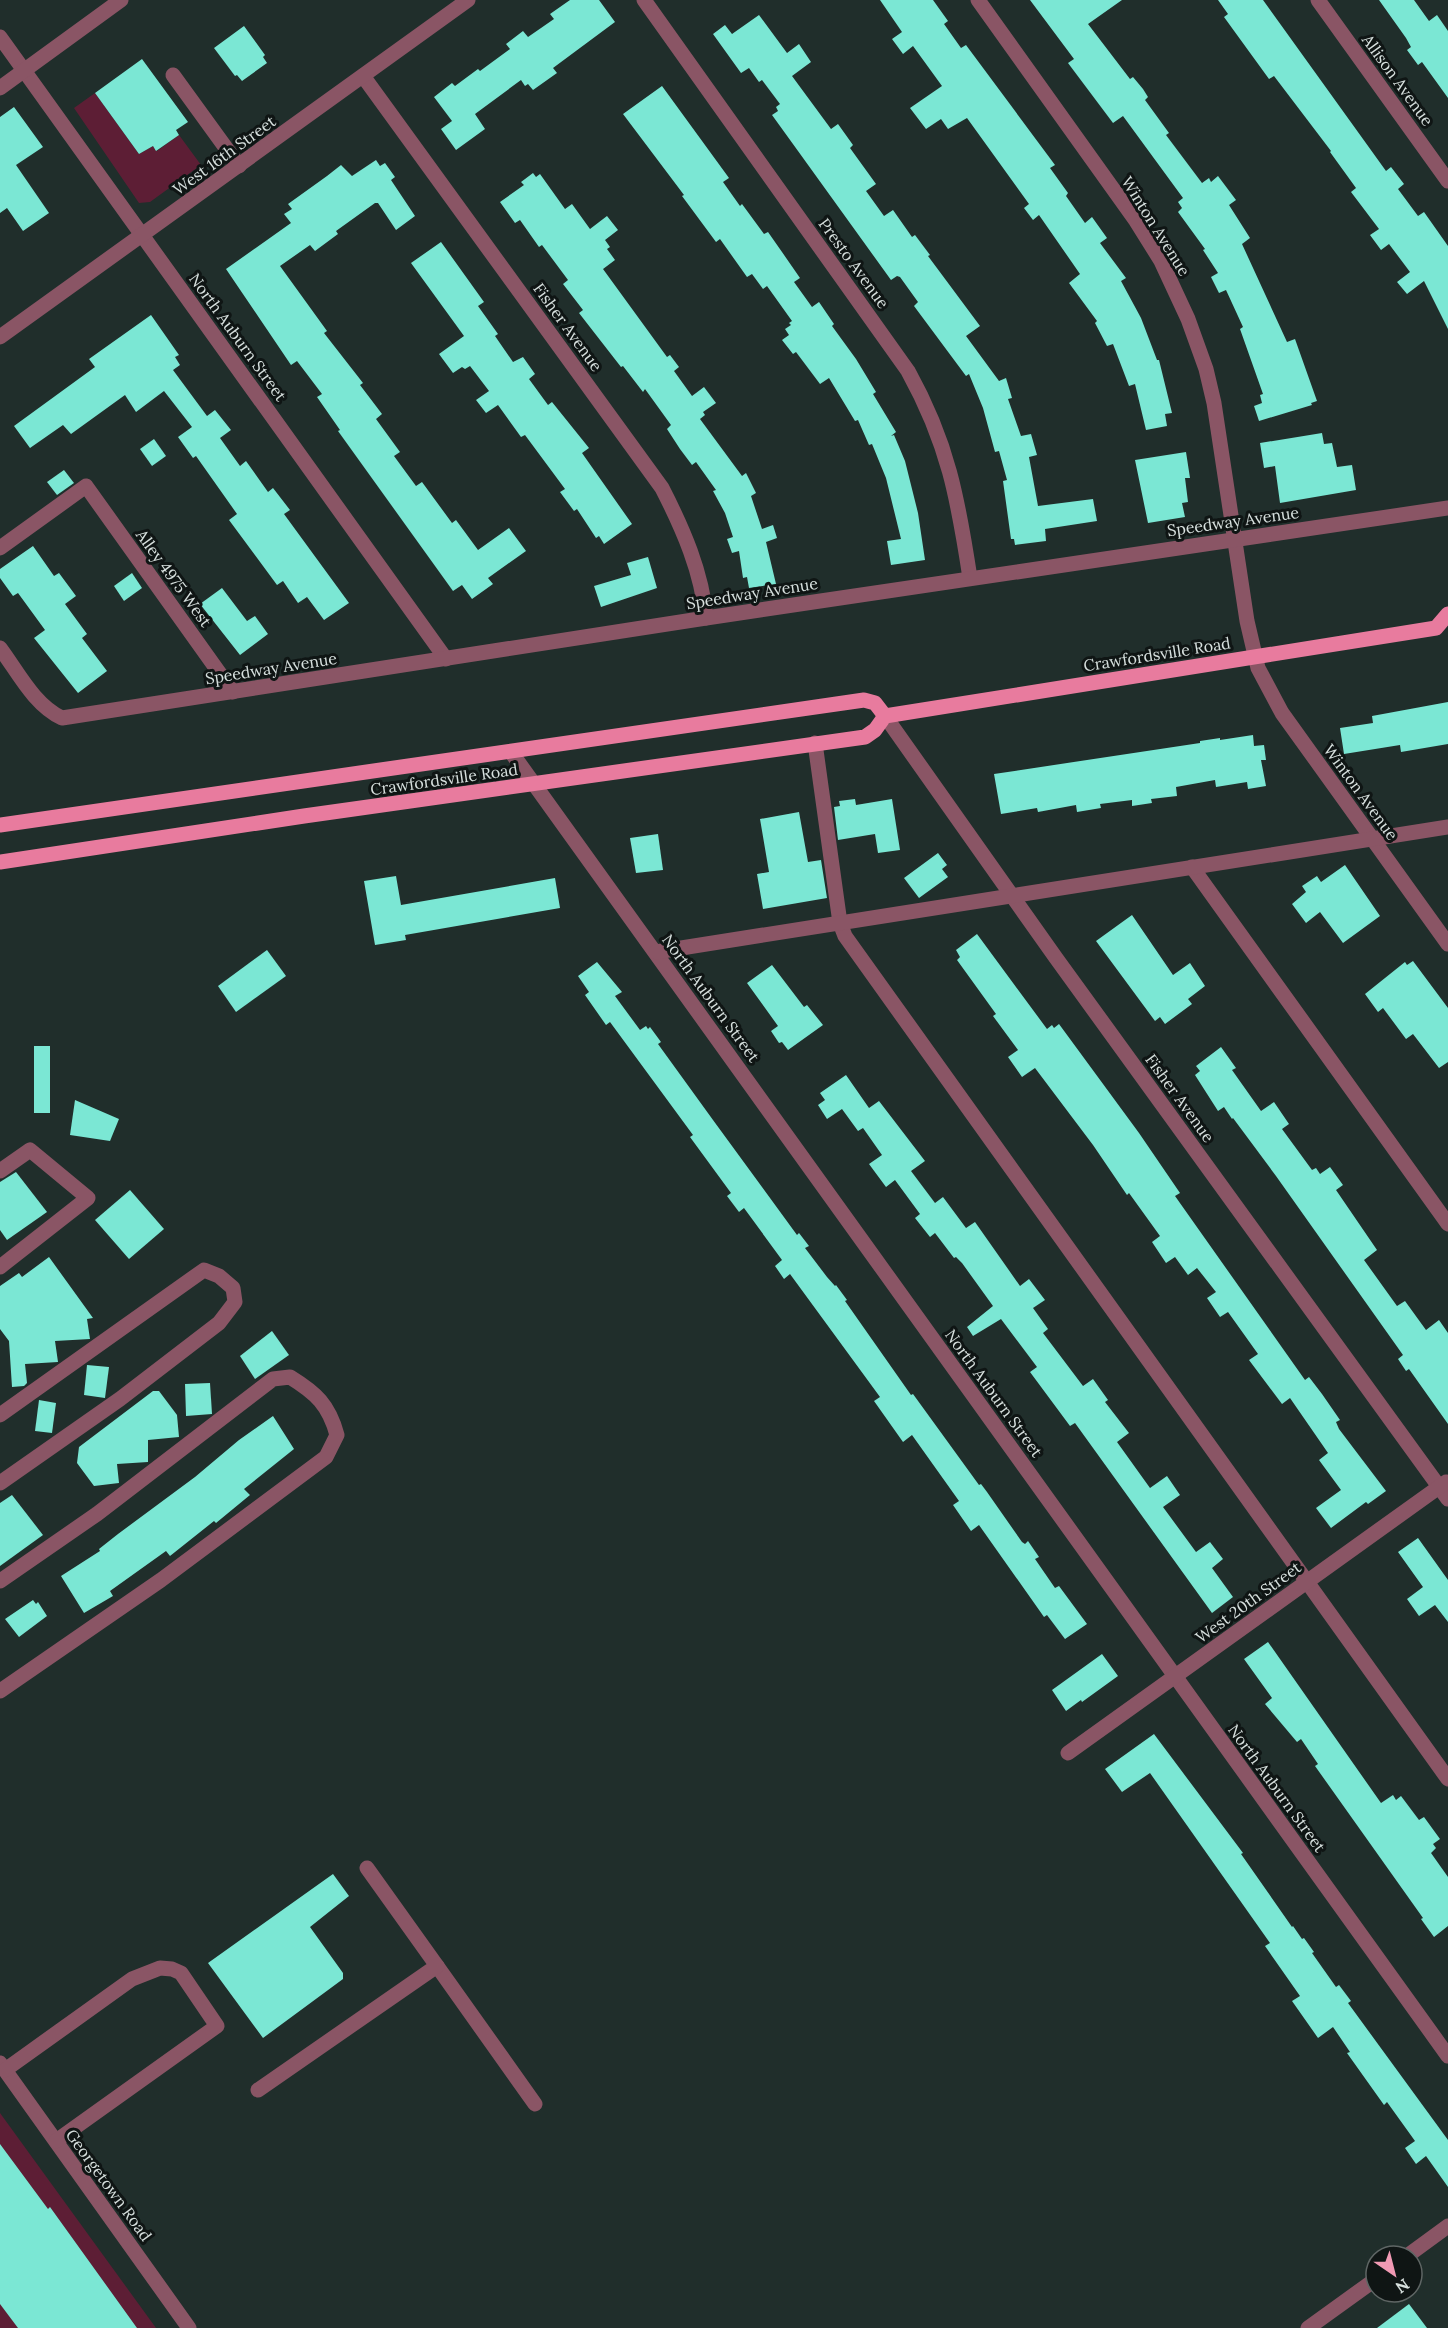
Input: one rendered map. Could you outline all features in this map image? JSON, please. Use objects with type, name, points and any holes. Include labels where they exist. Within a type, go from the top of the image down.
[{"type":"main road","name":"Crawfordsville Road","points":[[0,862],[304,816],[865,737],[875,730],[885,716],[1254,656],[1442,632],[1448,614]]},
{"type":"main road","name":"Crawfordsville Road","points":[[0,825],[864,700],[875,703],[885,716]]},
{"type":"street","points":[[0,88],[121,0]]},
{"type":"street","name":"West 16th Street","points":[[0,337],[468,0]]},
{"type":"street","name":"Presto Avenue","points":[[644,0],[908,371],[936,428],[950,468],[970,578]]},
{"type":"street","name":"Winton Avenue","points":[[978,0],[1136,221],[1173,285],[1195,336],[1211,386],[1254,656],[1262,678],[1288,723],[1448,944]]},
{"type":"street","name":"Allison Avenue","points":[[1318,0],[1448,181]]},
{"type":"street","name":"North Auburn Street","points":[[0,37],[446,659]]},
{"type":"street","points":[[173,75],[238,166]]},
{"type":"street","name":"Fisher Avenue","points":[[363,76],[662,488],[675,512],[689,548],[702,591],[706,618]]},
{"type":"street","name":"Alley 4975 West","points":[[0,548],[86,486],[233,692]]},
{"type":"street","name":"Speedway Avenue","points":[[0,648],[41,705],[50,713],[62,718],[706,618],[1448,507]]},
{"type":"street","name":"Fisher Avenue","points":[[885,716],[1012,896],[1445,1489]]},
{"type":"street","points":[[815,743],[840,923],[845,936],[1448,1779]]},
{"type":"street","name":"North Auburn Street","points":[[511,752],[1448,2056]]},
{"type":"street","points":[[656,952],[1448,827]]},
{"type":"street","points":[[1192,867],[1448,1224]]},
{"type":"street","points":[[0,1171],[30,1150],[88,1198],[0,1267]]},
{"type":"street","points":[[0,1415],[204,1270],[219,1276],[233,1288],[235,1302],[219,1323],[120,1400],[0,1483]]},
{"type":"street","points":[[0,1581],[98,1514],[273,1380],[290,1377],[305,1386],[321,1400],[332,1417],[337,1435],[326,1457],[161,1580],[0,1692]]},
{"type":"street","name":"West 20th Street","points":[[1068,1753],[1306,1582],[1445,1489]]},
{"type":"street","points":[[367,1868],[535,2104]]},
{"type":"street","points":[[258,2090],[437,1966]]},
{"type":"street","points":[[2,2067],[132,1979],[160,1968],[172,1969],[181,1973],[216,2026],[56,2141]]},
{"type":"street","name":"Georgetown Road","points":[[2,2067],[189,2328]]},
{"type":"street","points":[[1423,2244],[1448,2226]]},
{"type":"street","points":[[1318,2325],[1364,2289]]},
{"type":"shaded area","points":[[95,93],[139,154],[153,146],[157,151],[179,135],[201,165],[150,202],[139,203],[74,108]]},
{"type":"shaded area","points":[[0,2113],[156,2328],[0,2328]]},
{"type":"building","points":[[570,0],[599,0],[615,22],[553,68],[557,73],[533,90],[528,84],[525,86],[521,80],[475,114],[485,129],[456,150],[441,129],[452,121],[434,97],[452,83],[455,86],[478,69],[480,71],[510,49],[506,44],[523,31],[528,37],[554,19],[550,14]]},
{"type":"building","points":[[880,0],[933,0],[948,21],[944,24],[961,48],[966,45],[1055,165],[1050,168],[1085,223],[1092,217],[1107,238],[1100,243],[1126,278],[1121,281],[1141,318],[1157,360],[1159,360],[1172,413],[1165,414],[1167,426],[1146,430],[1135,384],[1129,386],[1113,344],[1107,346],[1095,323],[1097,321],[1069,283],[1080,274],[1039,215],[1033,220],[1024,208],[1029,204],[967,118],[948,129],[941,119],[926,129],[910,108],[942,86],[913,46],[903,54],[892,39],[902,32]]},
{"type":"building","points":[[1030,0],[1122,0],[1088,24],[1130,79],[1133,77],[1143,89],[1148,97],[1145,100],[1169,133],[1166,135],[1202,183],[1209,178],[1211,182],[1218,176],[1236,200],[1229,205],[1250,238],[1242,244],[1287,342],[1295,339],[1317,401],[1311,403],[1312,405],[1259,421],[1254,406],[1262,403],[1260,395],[1263,394],[1240,329],[1243,327],[1226,290],[1219,293],[1211,277],[1218,273],[1203,250],[1205,249],[1178,212],[1182,208],[1178,202],[1183,198],[1123,116],[1113,123],[1068,63],[1074,59]]},
{"type":"building","points":[[1218,0],[1263,0],[1386,171],[1391,167],[1404,184],[1398,189],[1418,216],[1424,212],[1448,246],[1448,329],[1424,281],[1407,294],[1397,282],[1410,272],[1389,244],[1381,250],[1370,235],[1379,229],[1351,192],[1356,188],[1274,76],[1269,79],[1224,17],[1228,14]]},
{"type":"building","points":[[1379,0],[1414,0],[1429,21],[1437,15],[1448,31],[1448,98],[1422,62],[1418,65],[1407,50],[1411,47],[1406,38]]},
{"type":"building","points":[[759,15],[787,53],[799,44],[811,62],[792,76],[831,129],[838,124],[853,145],[850,148],[876,184],[866,191],[884,216],[893,210],[912,237],[915,235],[980,326],[966,336],[999,381],[1006,378],[1012,398],[1008,399],[1021,436],[1031,434],[1037,455],[1029,457],[1038,506],[1093,499],[1097,521],[1045,529],[1046,541],[1015,545],[1014,539],[1011,539],[1003,481],[1007,480],[999,451],[995,452],[983,408],[969,374],[966,376],[914,306],[918,302],[900,277],[897,276],[891,280],[772,115],[778,111],[776,107],[780,104],[762,80],[759,82],[749,68],[741,73],[713,34],[725,25],[732,34]]},
{"type":"building","points":[[244,26],[265,55],[263,57],[267,63],[242,81],[237,75],[235,76],[214,48]]},
{"type":"building","points":[[142,59],[188,122],[176,130],[179,135],[156,151],[153,146],[139,154],[95,93]]},
{"type":"building","points":[[662,86],[729,178],[723,182],[764,234],[768,232],[800,278],[794,282],[812,307],[819,302],[834,324],[832,326],[876,392],[873,394],[896,432],[891,436],[894,435],[905,461],[918,513],[925,560],[891,565],[887,541],[901,539],[886,478],[872,444],[869,445],[858,420],[855,421],[829,378],[820,384],[796,352],[793,354],[782,340],[789,335],[785,329],[791,325],[789,323],[792,321],[767,286],[763,289],[752,274],[747,277],[720,239],[716,242],[623,114]]},
{"type":"building","points":[[14,107],[43,147],[16,165],[49,213],[23,231],[7,208],[0,213],[0,117]]},
{"type":"building","points":[[376,160],[380,166],[385,163],[395,177],[391,180],[415,216],[396,230],[378,203],[375,203],[336,231],[338,234],[315,251],[310,245],[280,266],[327,331],[324,333],[363,383],[360,385],[382,414],[376,419],[400,452],[394,456],[416,486],[422,482],[452,523],[456,520],[478,550],[509,528],[526,551],[488,578],[493,584],[472,599],[462,585],[453,591],[338,431],[340,430],[317,397],[322,394],[297,361],[291,365],[226,269],[291,223],[284,214],[292,209],[288,204],[341,165],[352,176]]},
{"type":"building","points":[[533,173],[536,177],[540,174],[565,209],[572,204],[590,229],[607,216],[618,230],[605,240],[610,247],[607,249],[615,260],[603,269],[667,357],[670,355],[679,367],[674,371],[692,396],[704,387],[716,403],[703,412],[705,415],[700,419],[742,476],[746,473],[756,493],[751,496],[762,529],[773,525],[777,538],[766,542],[776,584],[749,588],[747,577],[743,578],[739,551],[732,553],[727,539],[733,537],[725,513],[713,491],[716,490],[696,462],[692,465],[680,449],[667,429],[671,425],[645,389],[643,392],[623,366],[621,367],[579,313],[583,310],[563,284],[568,280],[542,245],[539,247],[520,220],[515,223],[500,202],[524,185],[521,182]]},
{"type":"building","points":[[441,242],[484,302],[478,306],[498,334],[495,336],[513,362],[523,357],[535,374],[529,379],[548,405],[552,402],[589,448],[582,453],[632,524],[604,544],[599,536],[596,538],[577,509],[574,511],[560,492],[565,489],[525,435],[521,437],[498,405],[486,413],[476,400],[489,391],[470,366],[465,369],[462,367],[453,373],[439,354],[464,336],[411,263]]},
{"type":"building","points":[[151,315],[179,355],[175,357],[180,365],[173,370],[207,416],[215,410],[231,430],[220,438],[240,466],[246,461],[268,492],[273,488],[290,510],[284,514],[349,603],[324,620],[307,597],[298,603],[283,581],[277,585],[229,520],[237,514],[196,456],[193,458],[178,437],[192,427],[164,391],[136,412],[125,395],[71,434],[63,425],[30,448],[14,426],[95,367],[89,359]]},
{"type":"building","points":[[1322,433],[1324,444],[1332,443],[1337,467],[1352,465],[1356,490],[1280,503],[1275,466],[1264,468],[1260,443]]},
{"type":"building","points":[[154,439],[166,456],[152,466],[140,449]]},
{"type":"building","points":[[1186,452],[1190,478],[1185,478],[1188,502],[1182,503],[1185,517],[1148,523],[1135,460]]},
{"type":"building","points":[[64,470],[74,483],[57,495],[47,482]]},
{"type":"building","points":[[33,546],[54,576],[59,573],[76,596],[65,604],[87,634],[82,638],[107,671],[78,693],[34,638],[45,630],[18,593],[13,596],[0,578],[0,569]]},
{"type":"building","points":[[648,557],[657,588],[601,607],[594,586],[631,575],[627,563]]},
{"type":"building","points":[[132,573],[142,588],[124,601],[114,586]]},
{"type":"building","points":[[222,588],[247,621],[255,616],[268,634],[240,655],[200,604]]},
{"type":"building","points":[[1448,702],[1448,744],[1401,752],[1400,745],[1344,754],[1340,728],[1373,723],[1372,716]]},
{"type":"building","points":[[1253,735],[1254,746],[1264,745],[1266,760],[1261,760],[1266,786],[1248,789],[1247,782],[1216,787],[1215,780],[1176,787],[1177,796],[1151,799],[1152,803],[1132,806],[1132,800],[1100,804],[1101,808],[1077,812],[1076,805],[1038,812],[1037,808],[1001,814],[994,774],[1200,743],[1200,741]]},
{"type":"building","points":[[855,799],[856,805],[892,799],[900,850],[878,853],[875,834],[838,840],[834,807],[840,806],[839,801]]},
{"type":"building","points":[[799,812],[808,862],[821,860],[827,898],[763,909],[757,874],[769,872],[760,819]]},
{"type":"building","points":[[658,834],[663,870],[636,873],[630,838]]},
{"type":"building","points":[[938,853],[947,865],[942,869],[948,877],[919,898],[904,878]]},
{"type":"building","points":[[1345,865],[1380,916],[1343,943],[1320,912],[1306,923],[1292,904],[1306,892],[1302,886],[1317,876],[1321,882]]},
{"type":"building","points":[[396,876],[401,905],[555,878],[560,908],[405,935],[406,940],[375,945],[364,881]]},
{"type":"building","points":[[1132,915],[1173,975],[1190,963],[1205,986],[1188,999],[1192,1004],[1165,1024],[1160,1017],[1155,1021],[1096,941]]},
{"type":"building","points":[[977,934],[1047,1029],[1059,1024],[1180,1193],[1175,1196],[1305,1380],[1309,1377],[1322,1394],[1340,1420],[1336,1422],[1339,1429],[1386,1491],[1368,1504],[1366,1502],[1331,1528],[1316,1508],[1341,1490],[1319,1460],[1328,1453],[1290,1398],[1282,1404],[1249,1360],[1258,1354],[1228,1312],[1220,1317],[1207,1298],[1216,1292],[1197,1268],[1188,1275],[1175,1257],[1166,1263],[1152,1242],[1160,1236],[1129,1193],[1127,1195],[1035,1068],[1022,1077],[1008,1057],[1018,1050],[993,1016],[996,1014],[957,960],[960,957],[956,950]]},
{"type":"building","points":[[267,950],[286,976],[236,1012],[218,986]]},
{"type":"building","points":[[1413,961],[1448,1008],[1448,1062],[1439,1068],[1413,1034],[1406,1039],[1383,1008],[1378,1012],[1365,994],[1405,962],[1407,965]]},
{"type":"building","points":[[597,962],[622,992],[615,996],[640,1030],[646,1026],[648,1029],[650,1027],[661,1042],[658,1044],[797,1235],[799,1233],[809,1246],[805,1248],[847,1300],[845,1301],[911,1395],[913,1394],[979,1485],[981,1484],[1022,1542],[1025,1544],[1028,1541],[1039,1557],[1035,1559],[1055,1588],[1059,1586],[1087,1624],[1065,1639],[1047,1615],[1044,1617],[979,1525],[971,1531],[953,1505],[959,1501],[912,1435],[903,1442],[874,1401],[880,1397],[790,1274],[784,1279],[775,1266],[782,1260],[744,1208],[739,1212],[727,1196],[731,1193],[690,1137],[693,1135],[610,1022],[606,1025],[585,995],[589,992],[578,976]]},
{"type":"building","points":[[772,965],[804,1007],[807,1005],[823,1025],[788,1050],[782,1042],[779,1043],[771,1031],[778,1026],[747,983]]},
{"type":"building","points":[[34,1046],[50,1046],[50,1113],[34,1113]]},
{"type":"building","points":[[1221,1047],[1236,1068],[1232,1070],[1261,1111],[1274,1102],[1289,1124],[1282,1129],[1312,1170],[1316,1168],[1320,1174],[1330,1167],[1343,1185],[1336,1190],[1377,1250],[1364,1260],[1397,1306],[1405,1301],[1426,1330],[1439,1320],[1448,1333],[1448,1424],[1409,1369],[1406,1371],[1398,1359],[1403,1355],[1276,1176],[1224,1107],[1218,1111],[1195,1075],[1200,1071],[1196,1066]]},
{"type":"building","points":[[846,1075],[869,1108],[879,1101],[925,1161],[911,1171],[935,1203],[943,1197],[966,1228],[975,1222],[1020,1286],[1029,1279],[1045,1300],[1033,1308],[1048,1329],[1043,1333],[1083,1386],[1093,1379],[1108,1400],[1105,1402],[1129,1433],[1117,1442],[1150,1488],[1167,1476],[1180,1495],[1163,1507],[1196,1552],[1210,1542],[1223,1559],[1212,1568],[1233,1597],[1212,1613],[1075,1423],[1070,1426],[1030,1372],[1037,1367],[1001,1319],[973,1336],[967,1327],[993,1306],[962,1263],[956,1257],[954,1258],[935,1233],[930,1237],[915,1218],[920,1214],[895,1180],[886,1187],[869,1164],[882,1155],[863,1128],[858,1131],[842,1109],[827,1119],[818,1105],[825,1100],[820,1093]]},
{"type":"building","points":[[75,1100],[119,1119],[110,1141],[70,1135]]},
{"type":"building","points":[[16,1172],[47,1212],[7,1240],[0,1230],[0,1182]]},
{"type":"building","points":[[130,1190],[164,1229],[129,1259],[95,1220]]},
{"type":"building","points":[[49,1257],[93,1318],[87,1319],[90,1339],[55,1341],[58,1362],[25,1364],[27,1383],[24,1386],[12,1387],[9,1341],[0,1329],[0,1286],[19,1273],[22,1277]]},
{"type":"building","points":[[272,1331],[289,1355],[255,1379],[240,1356]]},
{"type":"building","points":[[87,1365],[109,1367],[105,1398],[84,1395]]},
{"type":"building","points":[[210,1383],[212,1414],[186,1416],[185,1384]]},
{"type":"building","points":[[153,1391],[159,1391],[177,1415],[179,1437],[148,1440],[148,1462],[117,1464],[119,1483],[94,1486],[77,1463],[79,1447]]},
{"type":"building","points":[[39,1400],[56,1403],[52,1433],[35,1431]]},
{"type":"building","points":[[273,1416],[294,1449],[244,1489],[250,1495],[170,1556],[166,1551],[110,1591],[113,1596],[84,1613],[61,1576],[100,1551],[99,1549],[118,1534]]},
{"type":"building","points":[[12,1495],[43,1535],[0,1566],[0,1503]]},
{"type":"building","points":[[1418,1538],[1448,1580],[1448,1622],[1435,1605],[1419,1616],[1407,1599],[1423,1587],[1398,1552]]},
{"type":"building","points":[[33,1600],[36,1604],[38,1602],[47,1616],[19,1637],[5,1619]]},
{"type":"building","points":[[1268,1642],[1381,1803],[1393,1795],[1396,1800],[1401,1796],[1419,1820],[1424,1817],[1440,1839],[1433,1844],[1436,1848],[1431,1853],[1448,1877],[1448,1926],[1434,1937],[1421,1919],[1423,1918],[1315,1766],[1318,1764],[1301,1739],[1297,1742],[1265,1704],[1272,1698],[1244,1659]]},
{"type":"building","points":[[1102,1654],[1118,1676],[1066,1711],[1052,1690]]},
{"type":"building","points":[[1154,1734],[1243,1853],[1241,1854],[1292,1927],[1314,1952],[1312,1953],[1336,1987],[1339,1985],[1351,2001],[1348,2003],[1448,2140],[1448,2187],[1426,2156],[1416,2164],[1405,2148],[1415,2141],[1387,2102],[1384,2105],[1347,2053],[1350,2052],[1333,2027],[1318,2038],[1292,2001],[1300,1996],[1265,1946],[1270,1943],[1150,1773],[1122,1792],[1105,1769]]},
{"type":"building","points":[[333,1874],[349,1896],[310,1927],[343,1973],[343,1979],[263,2038],[208,1963]]},
{"type":"building","points":[[0,2144],[48,2209],[50,2207],[137,2328],[18,2328],[0,2304]]},
{"type":"building","points":[[1409,2304],[1427,2328],[1377,2328]]}]
